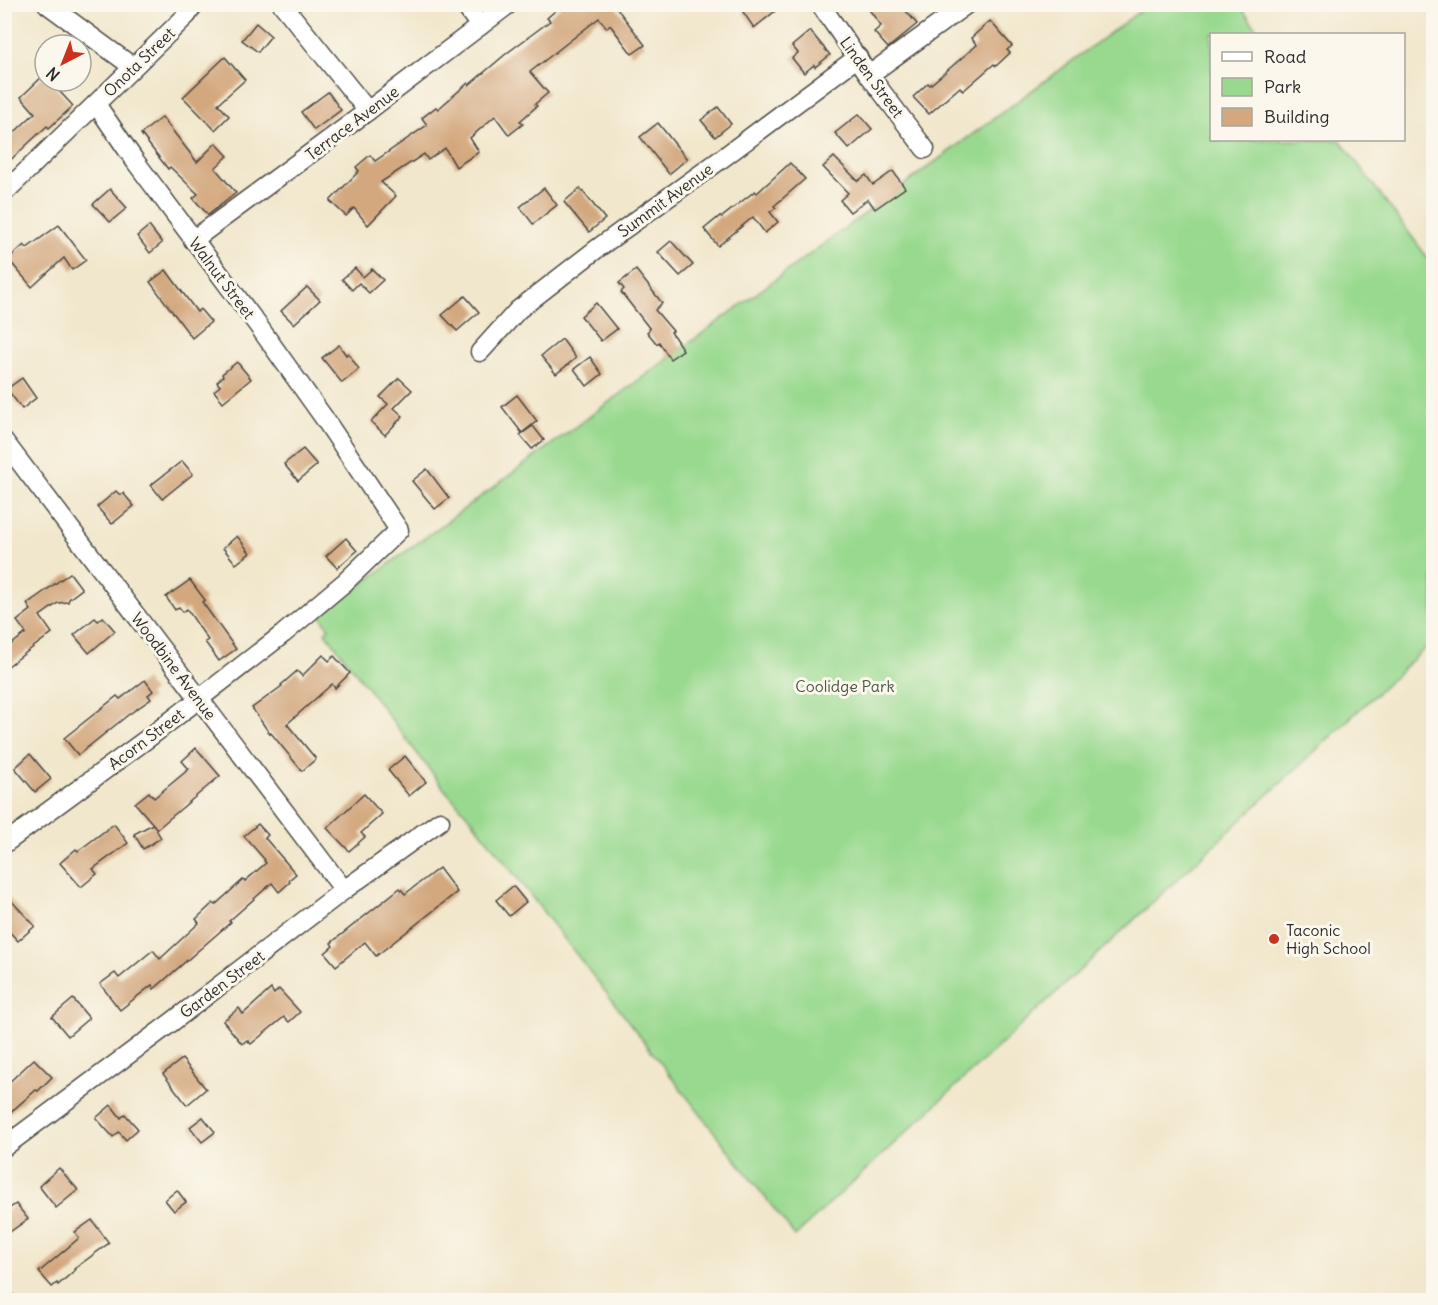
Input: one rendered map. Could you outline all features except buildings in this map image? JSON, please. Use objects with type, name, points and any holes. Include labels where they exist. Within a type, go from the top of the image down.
[{"type":"street","points":[[47,4],[133,67]]},
{"type":"street","name":"Onota Street","points":[[4,193],[187,15],[194,4]]},
{"type":"street","points":[[282,4],[368,111]]},
{"type":"street","points":[[464,4],[480,26]]},
{"type":"street","name":"Terrace Avenue","points":[[193,240],[509,4]]},
{"type":"street","name":"Linden Street","points":[[820,4],[869,75],[925,149]]},
{"type":"street","points":[[869,75],[967,4]]},
{"type":"street","name":"Summit Avenue","points":[[480,352],[518,310],[858,57]]},
{"type":"street","name":"Walnut Street","points":[[96,104],[135,161],[257,324],[399,530],[345,582],[286,632]]},
{"type":"street","name":"Woodbine Avenue","points":[[4,441],[344,890]]},
{"type":"street","name":"Acorn Street","points":[[4,844],[151,736],[286,632]]},
{"type":"street","name":"Garden Street","points":[[4,1147],[344,890],[440,821]]},
{"type":"green space","name":"Coolidge Park","points":[[1148,5],[1239,5],[1260,33],[1210,33],[1210,141],[1341,141],[1433,265],[1433,641],[795,1236],[472,820],[445,790],[325,632],[329,628],[320,615]]},
{"type":"place","name":"Taconic High School","points":[[1274,939]]}]
